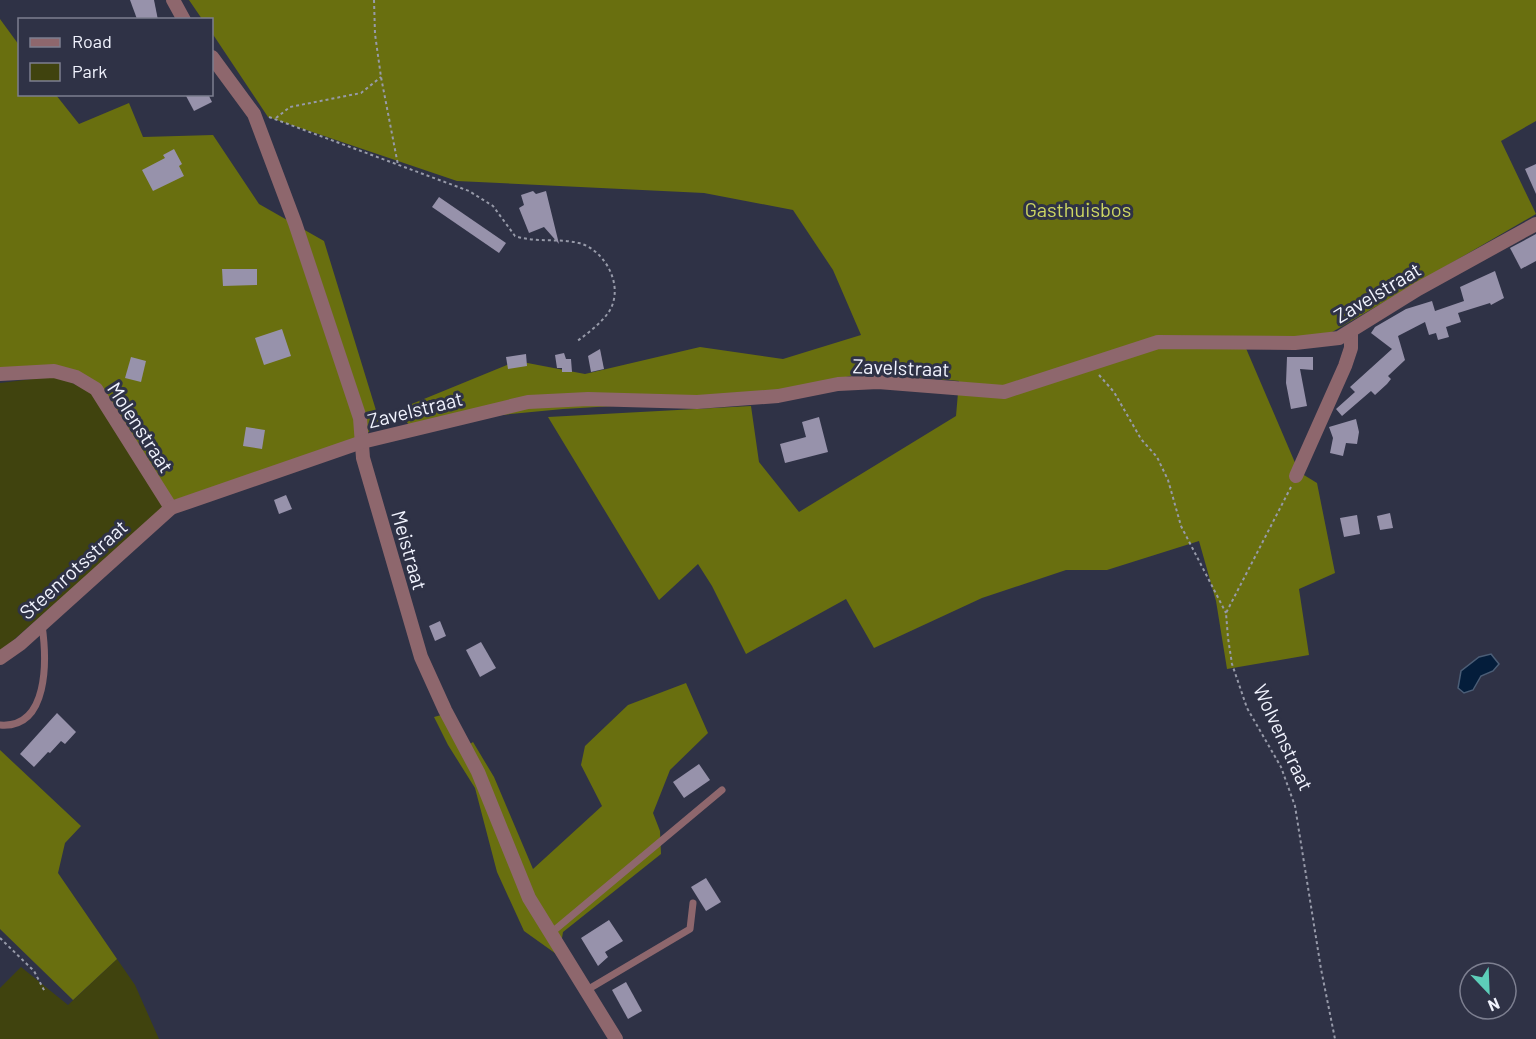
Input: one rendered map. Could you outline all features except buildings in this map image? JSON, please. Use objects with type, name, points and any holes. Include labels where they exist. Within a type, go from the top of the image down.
[{"type":"street","points":[[173,0],[183,18]]},
{"type":"street","name":"Meistraat","points":[[213,58],[254,114],[295,223],[360,418],[363,458],[421,657],[445,710],[478,772],[529,898],[616,1039]]},
{"type":"street","name":"Zavelstraat","points":[[171,508],[362,442],[528,402],[588,399],[697,402],[778,396],[838,384],[878,382],[1004,392],[1158,342],[1319,342],[1339,338],[1351,333],[1418,289],[1536,224]]},
{"type":"street","points":[[1296,476],[1345,366],[1351,348],[1351,333]]},
{"type":"street","name":"Molenstraat","points":[[0,374],[54,370],[76,377],[96,389],[171,508]]},
{"type":"street","name":"Steenrotsstraat","points":[[0,658],[42,624],[171,508]]},
{"type":"lane","points":[[0,725],[12,726],[25,722],[37,705],[44,657],[42,624]]},
{"type":"lane","points":[[551,933],[722,790]]},
{"type":"lane","points":[[587,990],[690,928],[693,903]]},
{"type":"path","points":[[374,0],[375,34],[381,77],[398,165]]},
{"type":"path","points":[[381,77],[361,93],[290,107],[276,118],[469,191],[493,206],[514,236],[544,242],[578,243],[591,248],[604,262],[613,279],[615,295],[604,319],[576,342]]},
{"type":"path","points":[[1090,364],[1114,392],[1141,439],[1157,457],[1168,480],[1181,526],[1226,613]]},
{"type":"path","points":[[1226,613],[1296,476]]},
{"type":"path","name":"Wolvenstraat","points":[[1226,613],[1232,664],[1247,708],[1281,767],[1295,806],[1321,969],[1335,1039]]},
{"type":"path","points":[[0,938],[34,971],[45,992]]},
{"type":"green space","name":"Gasthuisbos","points":[[189,0],[1536,0],[1536,121],[1501,141],[1536,214],[1327,335],[1242,339],[1299,472],[1317,483],[1335,573],[1299,589],[1309,655],[1227,669],[1216,601],[1199,541],[1107,570],[1066,570],[982,598],[874,648],[846,599],[746,654],[712,586],[698,564],[659,600],[548,417],[751,406],[759,462],[799,512],[956,416],[959,381],[867,372],[783,392],[699,401],[563,409],[440,421],[414,431],[397,410],[517,361],[585,374],[700,347],[783,359],[861,335],[833,270],[793,210],[704,193],[457,181],[268,117],[213,34],[213,18],[201,18]]},
{"type":"green space","points":[[0,19],[18,44],[18,96],[57,96],[79,124],[129,103],[143,137],[213,135],[259,204],[324,241],[379,420],[366,435],[172,501],[97,382],[0,371]]},
{"type":"green space","points":[[57,376],[91,392],[164,507],[0,652],[0,383]]},
{"type":"green space","points":[[686,683],[708,733],[670,770],[653,813],[660,831],[661,854],[563,932],[559,956],[524,931],[497,872],[475,788],[448,745],[434,717],[445,714],[462,749],[473,742],[494,777],[533,869],[602,806],[581,765],[585,746],[628,705]]},
{"type":"green space","points":[[0,750],[81,826],[65,843],[58,873],[117,959],[73,1000],[0,929]]},
{"type":"green space","points":[[117,959],[135,985],[159,1039],[0,1039],[0,988],[21,967],[68,1005]]},
{"type":"water","points":[[1491,654],[1499,664],[1493,671],[1481,676],[1473,690],[1464,693],[1458,688],[1461,671],[1479,657]]}]
